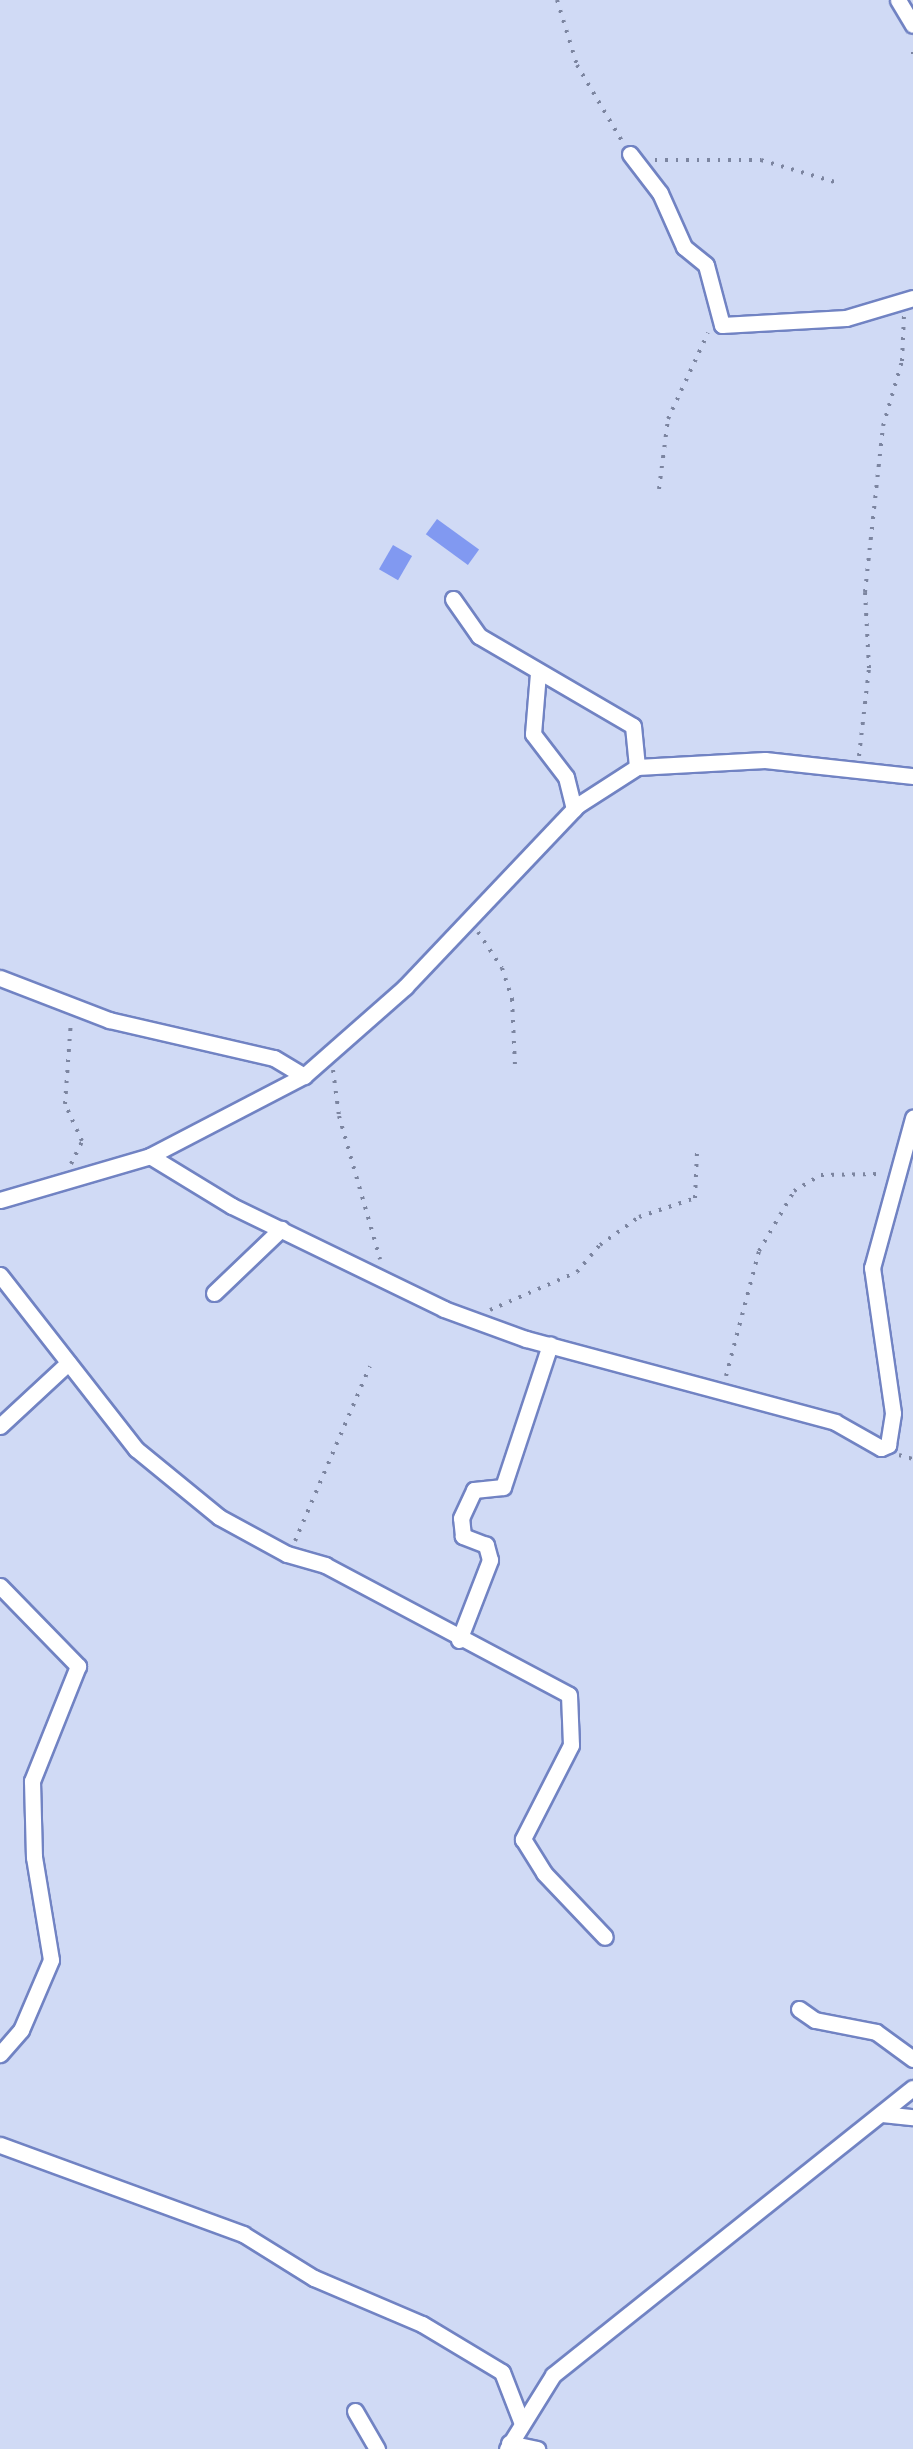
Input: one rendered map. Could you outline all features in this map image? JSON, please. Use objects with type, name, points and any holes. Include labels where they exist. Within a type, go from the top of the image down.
[{"type":"street","points":[[898,0],[913,25]]},
{"type":"street","points":[[633,157],[660,193],[684,247],[706,266],[718,320],[726,327],[829,320],[908,300]]},
{"type":"street","points":[[453,599],[479,636],[634,726],[637,767]]},
{"type":"street","points":[[538,673],[533,734],[566,778],[574,809]]},
{"type":"street","points":[[0,1200],[150,1156],[304,1076],[332,1056],[574,809],[637,767],[765,760],[913,776]]},
{"type":"street","points":[[0,978],[69,1006],[250,1051],[304,1076]]},
{"type":"street","points":[[150,1156],[280,1229],[472,1320],[835,1422],[886,1448],[893,1413],[872,1268],[913,1118]]},
{"type":"street","points":[[214,1293],[280,1229]]},
{"type":"street","points":[[0,1276],[7,1297],[151,1465],[219,1517],[287,1554],[325,1564],[571,1698],[571,1745],[522,1839],[544,1873],[605,1937]]},
{"type":"street","points":[[460,1640],[490,1560],[486,1546],[463,1536],[461,1518],[474,1490],[503,1487],[550,1345]]},
{"type":"street","points":[[0,1426],[68,1364]]},
{"type":"street","points":[[0,1586],[78,1666],[32,1781],[34,1856],[51,1960],[21,2030],[0,2054]]},
{"type":"street","points":[[799,2009],[815,2020],[876,2032],[913,2059]]},
{"type":"street","points":[[537,2449],[508,2446],[520,2420],[553,2375],[913,2088]]},
{"type":"street","points":[[882,2114],[913,2117]]},
{"type":"street","points":[[0,2145],[243,2234],[314,2278],[439,2333],[502,2372],[520,2420]]},
{"type":"street","points":[[355,2410],[377,2449]]},
{"type":"path","points":[[557,0],[577,64],[633,157],[761,160],[835,182]]},
{"type":"path","points":[[859,772],[869,668],[865,592],[883,426],[902,361],[908,300]]},
{"type":"path","points":[[660,489],[668,419],[718,320]]},
{"type":"path","points":[[470,919],[502,968],[512,999],[515,1066]]},
{"type":"path","points":[[58,1183],[82,1142],[65,1104],[69,1006]]},
{"type":"path","points":[[332,1056],[339,1116],[388,1282]]},
{"type":"path","points":[[472,1320],[577,1272],[600,1244],[639,1217],[695,1198],[697,1152]]},
{"type":"path","points":[[723,1390],[759,1251],[798,1185],[821,1175],[897,1175]]},
{"type":"path","points":[[287,1554],[370,1366]]},
{"type":"building","points":[[437,519],[479,550],[468,565],[426,534]]},
{"type":"building","points":[[393,545],[412,556],[398,580],[379,569]]}]
